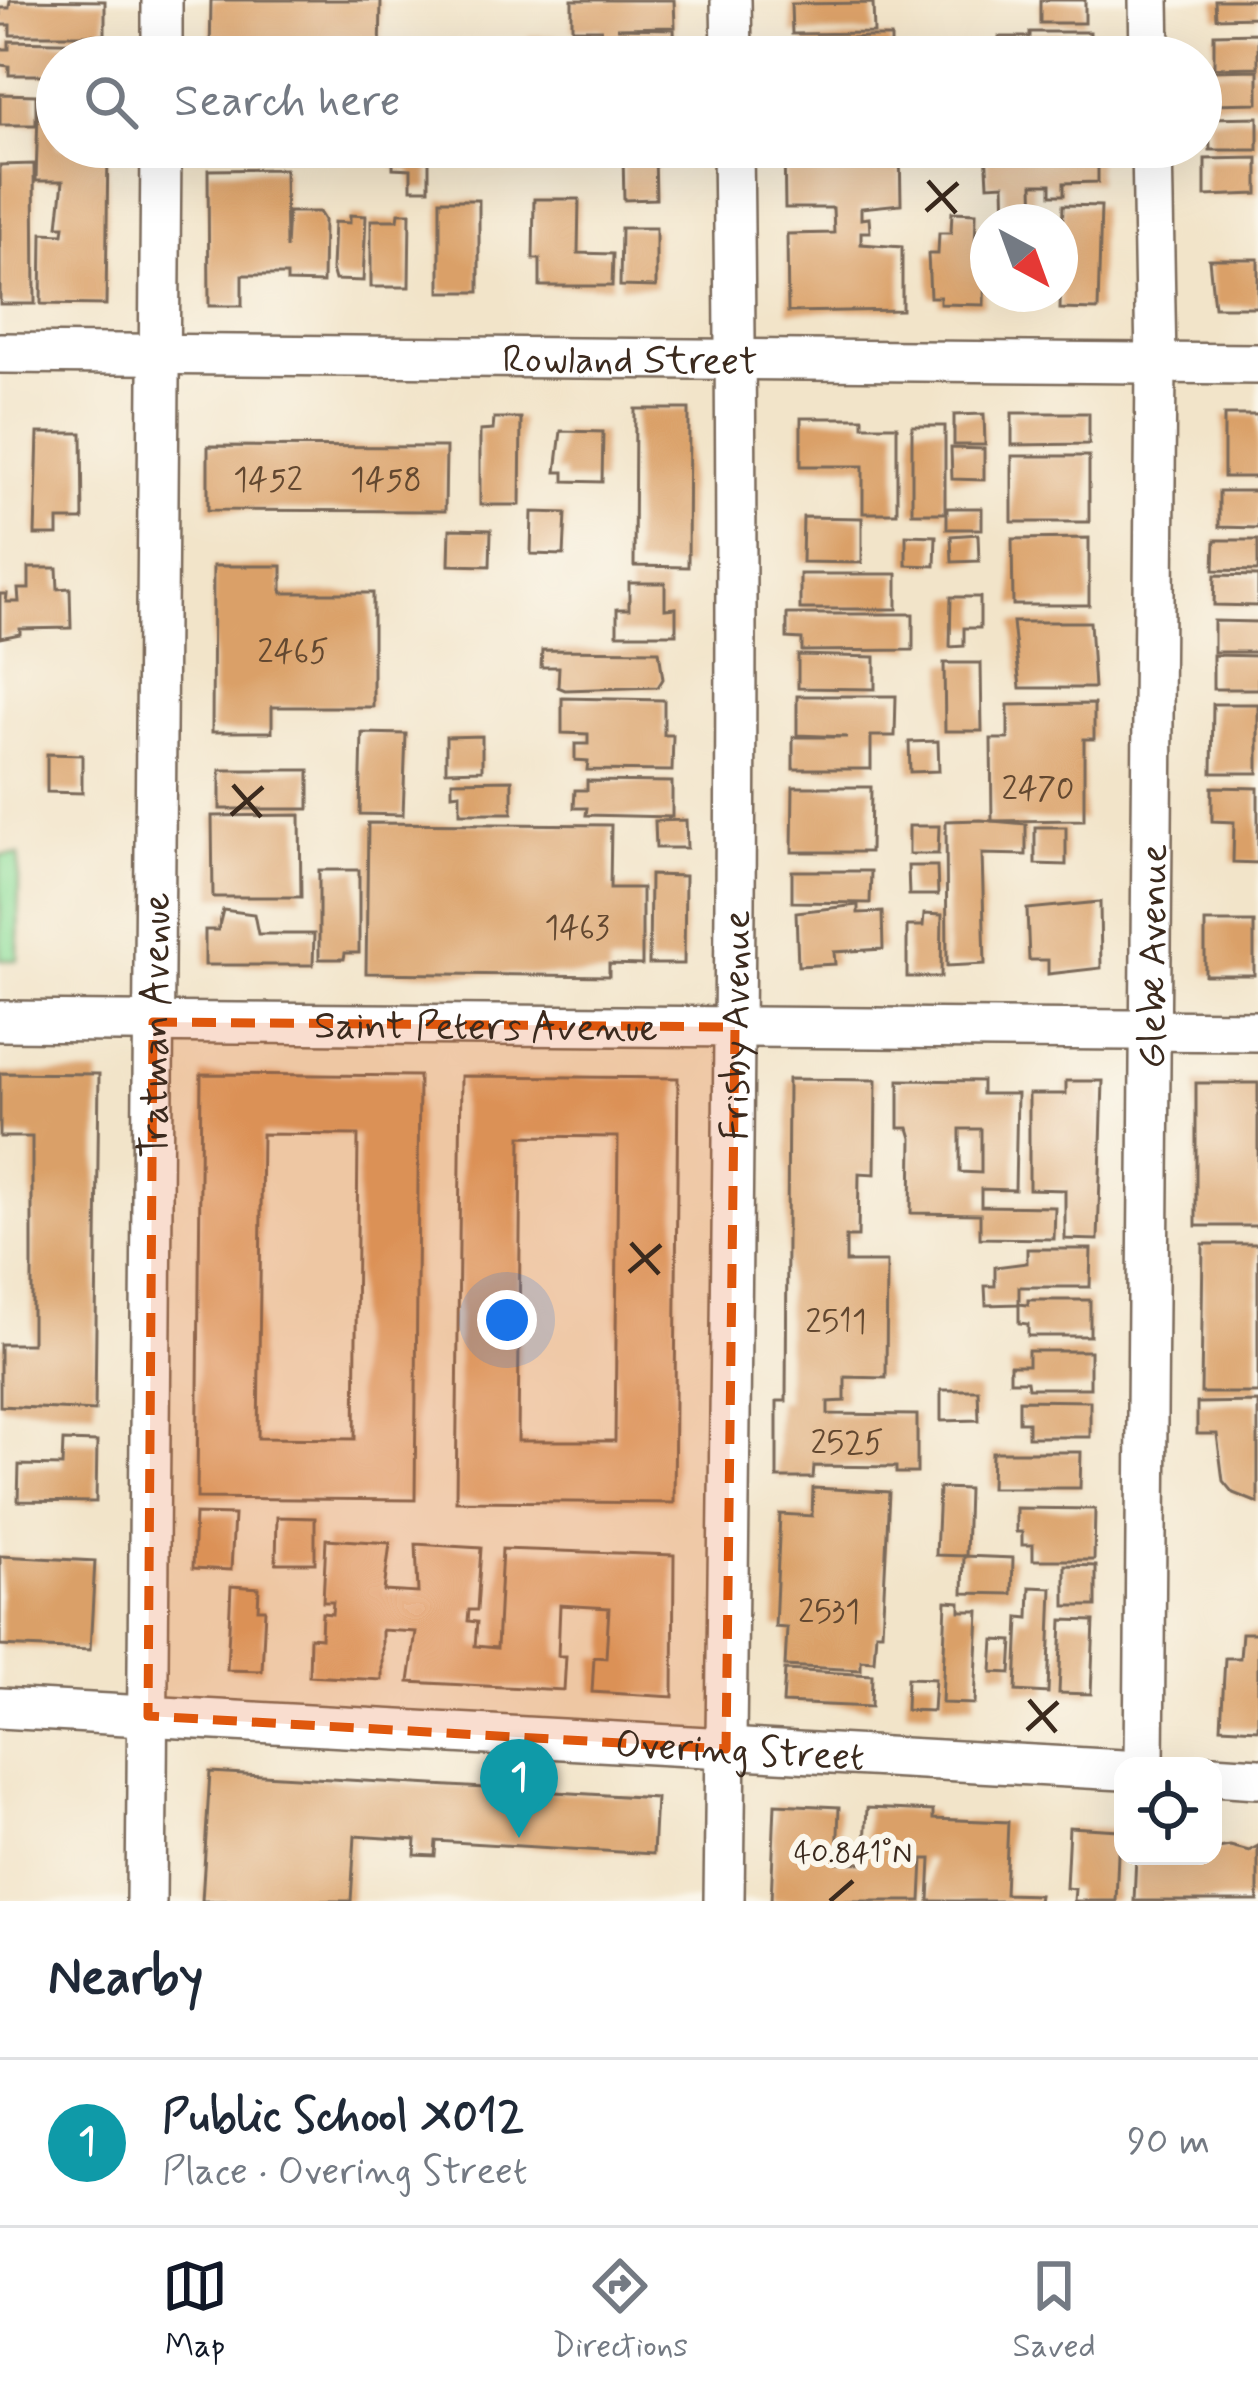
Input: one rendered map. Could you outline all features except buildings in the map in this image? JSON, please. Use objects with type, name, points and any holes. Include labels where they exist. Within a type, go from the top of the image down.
[{"type":"street","points":[[161,36],[162,0]]},
{"type":"street","points":[[731,0],[732,36]]},
{"type":"street","points":[[1149,0],[1150,36]]},
{"type":"street","name":"Tratman Avenue","points":[[146,1901],[160,168]]},
{"type":"street","name":"Frisby Avenue","points":[[724,1901],[735,1027],[738,357],[734,168]]},
{"type":"street","name":"Glebe Avenue","points":[[1144,1757],[1156,363],[1152,168]]},
{"type":"street","name":"Rowland Street","points":[[0,353],[1258,364]]},
{"type":"street","name":"Saint Peters Avenue","points":[[0,1021],[1258,1031]]},
{"type":"street","name":"Overing Street","points":[[0,1708],[1114,1770]]},
{"type":"street","points":[[1222,1776],[1258,1778]]},
{"type":"highlighted area","points":[[153,1022],[735,1027],[726,1749],[148,1716]]},
{"type":"green space","points":[[0,855],[19,855],[18,960],[0,960]]},
{"type":"place","name":"Public School X012","points":[[519,1838]]}]
